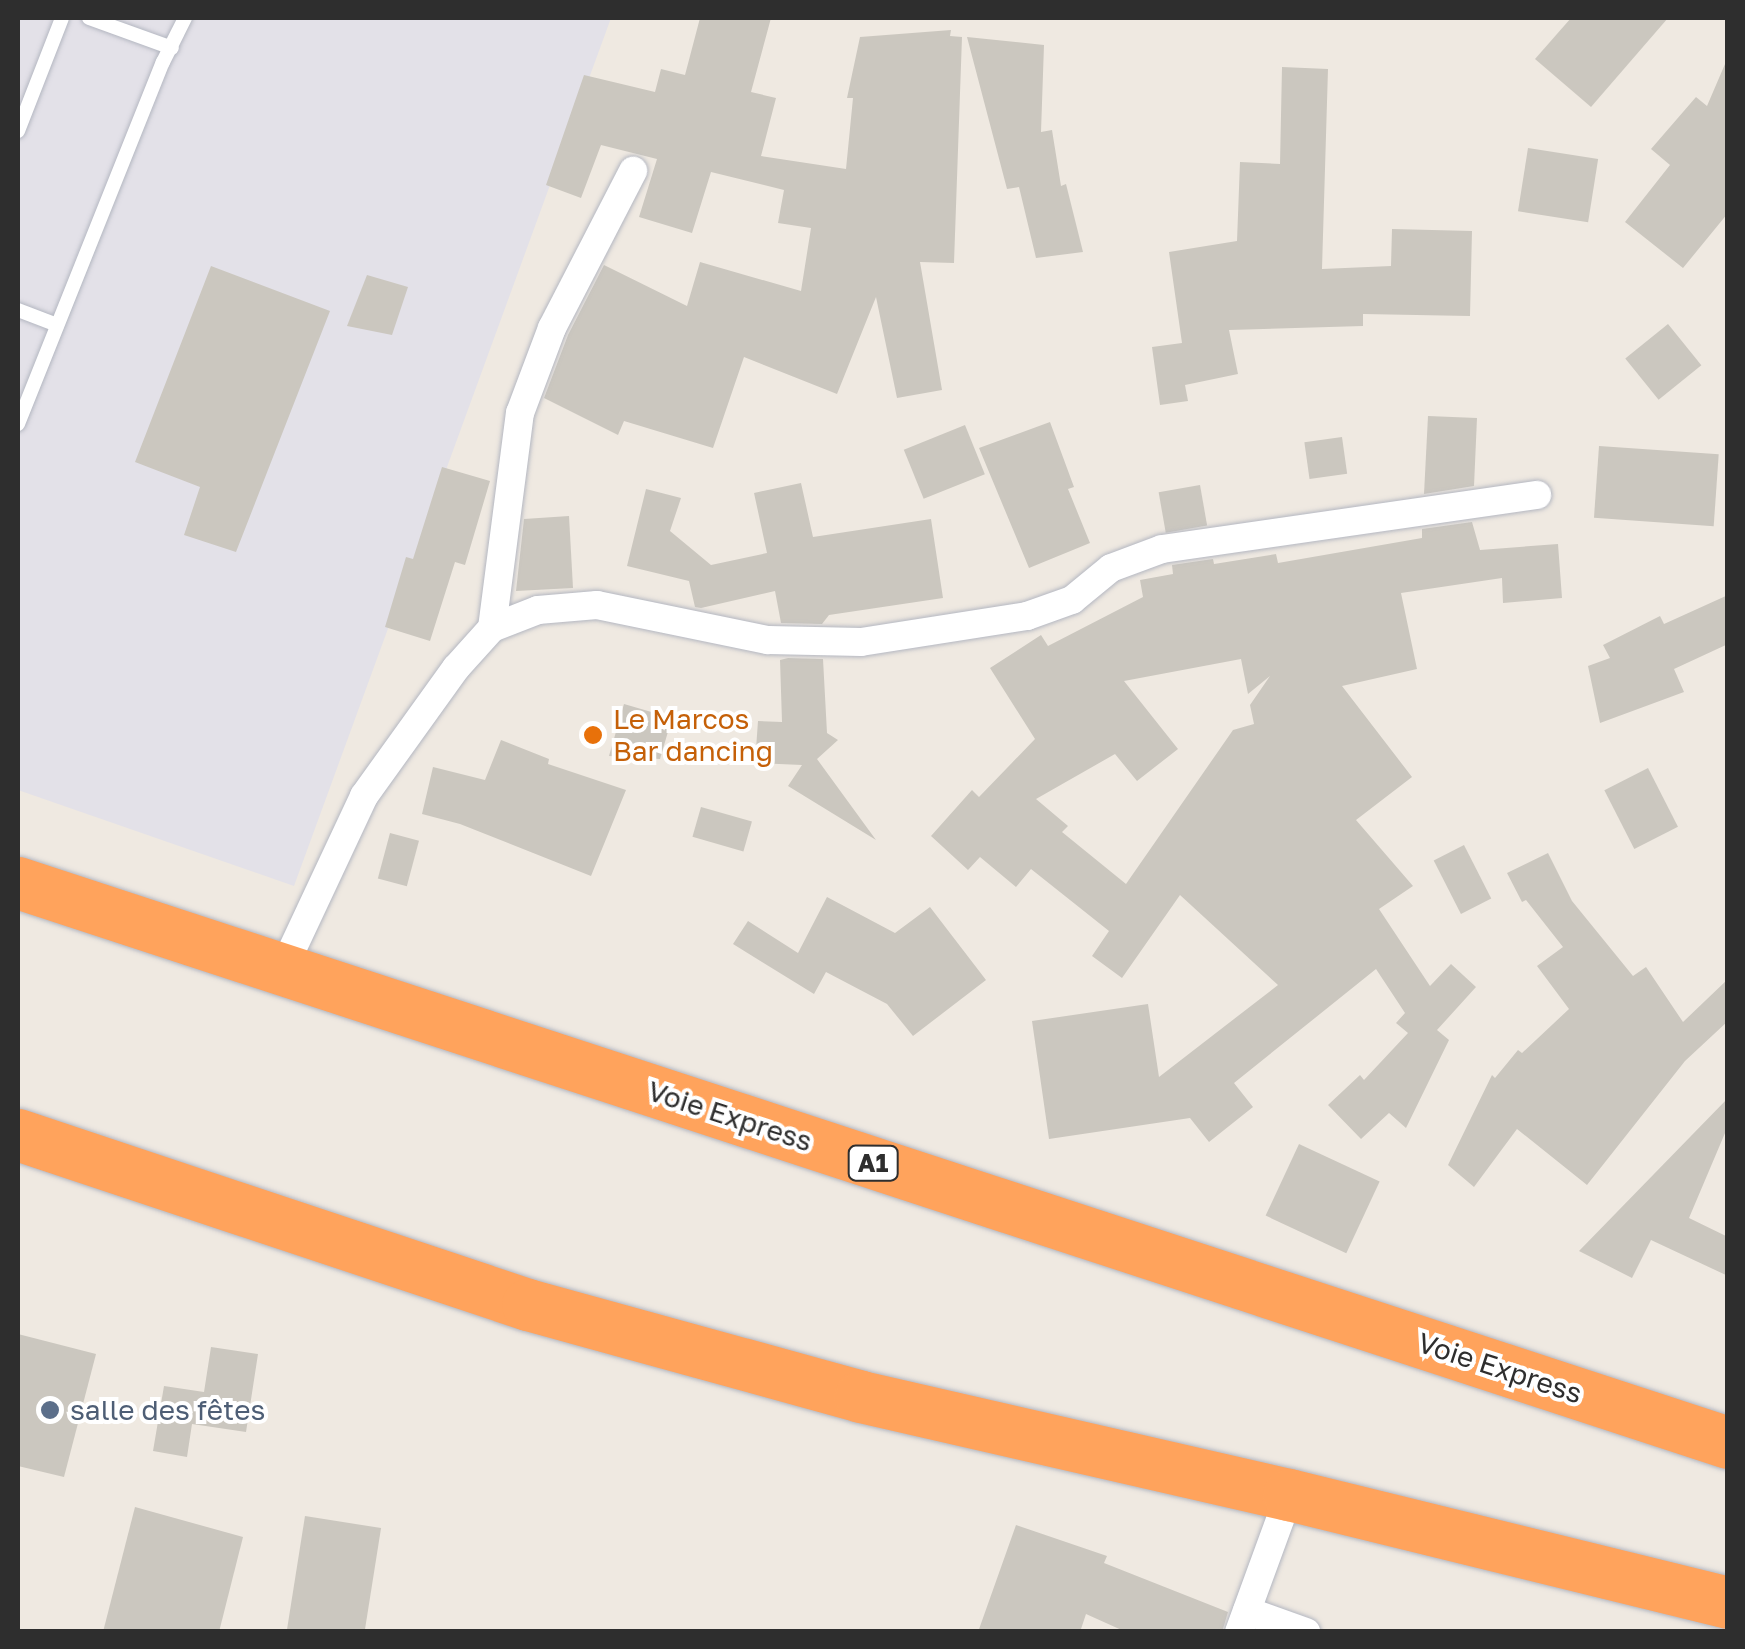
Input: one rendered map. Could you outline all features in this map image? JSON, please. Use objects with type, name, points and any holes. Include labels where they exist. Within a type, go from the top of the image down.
[{"type":"highway","name":"Voie Express","points":[[18,883],[1728,1443]]},
{"type":"highway","points":[[18,1135],[528,1305],[861,1397],[1288,1495],[1728,1603]]},
{"type":"street","points":[[492,628],[520,413],[552,328],[633,170]]},
{"type":"street","points":[[283,970],[364,796],[456,668],[492,628],[538,610],[596,605],[768,640],[861,642],[1027,616],[1072,600],[1111,568],[1162,549],[1537,495]]},
{"type":"street","points":[[1288,1495],[1243,1621],[1306,1632]]},
{"type":"lane","points":[[18,131],[62,18]]},
{"type":"lane","points":[[89,18],[172,48]]},
{"type":"lane","points":[[18,424],[185,18]]},
{"type":"lane","points":[[18,310],[57,325]]},
{"type":"shaded area","points":[[18,18],[611,18],[294,886],[18,790]]},
{"type":"building","points":[[700,18],[771,18],[751,92],[776,98],[761,156],[846,169],[853,98],[847,98],[860,37],[951,30],[950,36],[962,37],[954,263],[920,262],[942,390],[897,398],[876,297],[837,394],[744,357],[713,448],[624,421],[618,435],[544,398],[568,335],[604,265],[687,306],[700,262],[801,291],[811,228],[778,223],[784,190],[711,172],[692,233],[639,217],[657,159],[601,145],[581,198],[546,185],[584,75],[655,92],[661,69],[685,75]]},
{"type":"building","points":[[1571,18],[1668,18],[1591,107],[1535,59]]},
{"type":"building","points":[[967,37],[1044,45],[1041,132],[1052,130],[1061,186],[1066,184],[1083,252],[1036,258],[1019,187],[1007,189]]},
{"type":"building","points":[[1728,57],[1728,213],[1683,268],[1625,222],[1670,165],[1651,149],[1696,97],[1707,106]]},
{"type":"building","points":[[1282,67],[1328,69],[1322,269],[1391,266],[1392,229],[1472,231],[1470,316],[1363,314],[1363,326],[1229,330],[1238,374],[1185,385],[1188,401],[1160,405],[1152,347],[1182,343],[1169,252],[1237,241],[1240,162],[1280,164]]},
{"type":"building","points":[[1528,148],[1598,159],[1588,222],[1518,211]]},
{"type":"building","points":[[211,266],[330,311],[236,552],[184,535],[200,487],[135,462]]},
{"type":"building","points":[[367,275],[408,287],[392,335],[347,326]]},
{"type":"building","points":[[1668,324],[1701,365],[1659,400],[1625,359]]},
{"type":"building","points":[[1428,416],[1477,418],[1474,486],[1424,494]]},
{"type":"building","points":[[1050,422],[1074,487],[1068,489],[1090,543],[1029,568],[979,448]]},
{"type":"building","points":[[965,425],[985,474],[924,499],[904,450]]},
{"type":"building","points":[[1342,437],[1347,474],[1310,479],[1304,442]]},
{"type":"building","points":[[1599,446],[1719,454],[1714,526],[1594,518]]},
{"type":"building","points":[[442,467],[490,481],[465,565],[455,562],[430,641],[385,627],[406,557],[413,559]]},
{"type":"building","points":[[801,483],[813,537],[931,519],[943,598],[829,615],[822,624],[781,623],[775,591],[695,607],[689,581],[627,566],[646,489],[681,498],[670,531],[711,565],[767,553],[754,493]]},
{"type":"building","points":[[1200,485],[1207,525],[1166,533],[1159,492]]},
{"type":"building","points":[[569,516],[573,588],[516,591],[524,519]]},
{"type":"building","points":[[1472,522],[1480,550],[1558,544],[1562,598],[1503,603],[1502,578],[1401,593],[1417,669],[1342,686],[1412,777],[1356,820],[1413,886],[1379,909],[1430,986],[1451,964],[1476,987],[1437,1030],[1449,1040],[1406,1128],[1389,1113],[1361,1139],[1328,1105],[1360,1075],[1364,1080],[1408,1033],[1396,1023],[1405,1013],[1376,969],[1234,1083],[1253,1107],[1209,1142],[1190,1118],[1049,1139],[1032,1021],[1148,1004],[1159,1077],[1278,985],[1180,895],[1122,978],[1092,956],[1109,931],[1031,869],[1016,887],[980,857],[968,870],[931,836],[972,790],[979,797],[1035,739],[990,668],[1041,635],[1048,646],[1143,597],[1140,580],[1173,574],[1172,565],[1213,559],[1214,564],[1276,554],[1278,563],[1422,538],[1422,529]],"holes":[[[1241,659],[1248,694],[1270,676],[1250,705],[1254,724],[1233,730],[1126,884],[1062,832],[1068,826],[1036,799],[1115,754],[1137,781],[1178,749],[1124,681]]]},
{"type":"building","points":[[1728,595],[1728,644],[1674,669],[1684,692],[1600,723],[1588,666],[1610,658],[1603,645],[1660,616],[1664,624]]},
{"type":"building","points":[[823,659],[827,733],[838,740],[817,759],[876,840],[788,786],[802,765],[755,763],[758,721],[782,722],[780,660]]},
{"type":"building","points":[[624,704],[672,718],[660,759],[609,756]]},
{"type":"building","points":[[501,740],[549,759],[548,764],[626,790],[591,876],[460,824],[422,814],[433,767],[485,780]]},
{"type":"building","points":[[1648,768],[1678,827],[1634,849],[1604,790]]},
{"type":"building","points":[[701,807],[752,822],[743,851],[692,837]]},
{"type":"building","points":[[390,833],[419,841],[407,886],[378,878]]},
{"type":"building","points":[[1464,845],[1491,898],[1461,914],[1434,860]]},
{"type":"building","points":[[1548,853],[1572,901],[1633,976],[1646,967],[1683,1022],[1728,979],[1728,1021],[1685,1061],[1587,1185],[1517,1129],[1474,1187],[1448,1165],[1492,1075],[1495,1078],[1518,1050],[1522,1053],[1569,1009],[1537,966],[1563,947],[1526,900],[1522,902],[1507,873]]},
{"type":"building","points":[[827,897],[895,933],[930,907],[986,980],[913,1036],[887,1004],[826,972],[814,994],[733,944],[748,921],[798,953]]},
{"type":"building","points":[[1728,1098],[1728,1126],[1689,1218],[1728,1237],[1728,1276],[1651,1240],[1632,1278],[1579,1251]]},
{"type":"building","points":[[1299,1144],[1380,1182],[1346,1253],[1266,1216]]},
{"type":"building","name":"salle des fêtes","points":[[18,1334],[96,1354],[64,1477],[18,1466]]},
{"type":"building","points":[[211,1347],[258,1354],[246,1432],[192,1424],[187,1457],[153,1451],[164,1386],[204,1392]]},
{"type":"building","points":[[135,1507],[243,1537],[219,1632],[103,1632]]},
{"type":"building","points":[[305,1516],[381,1528],[365,1632],[287,1632]]},
{"type":"building","points":[[1016,1525],[1107,1556],[1104,1563],[1228,1612],[1222,1632],[1126,1632],[1086,1614],[1080,1632],[978,1632]]},
{"type":"place","name":"Le Marcos Bar dancing","points":[[593,735]]},
{"type":"place","name":"salle des fêtes","points":[[50,1410]]}]
